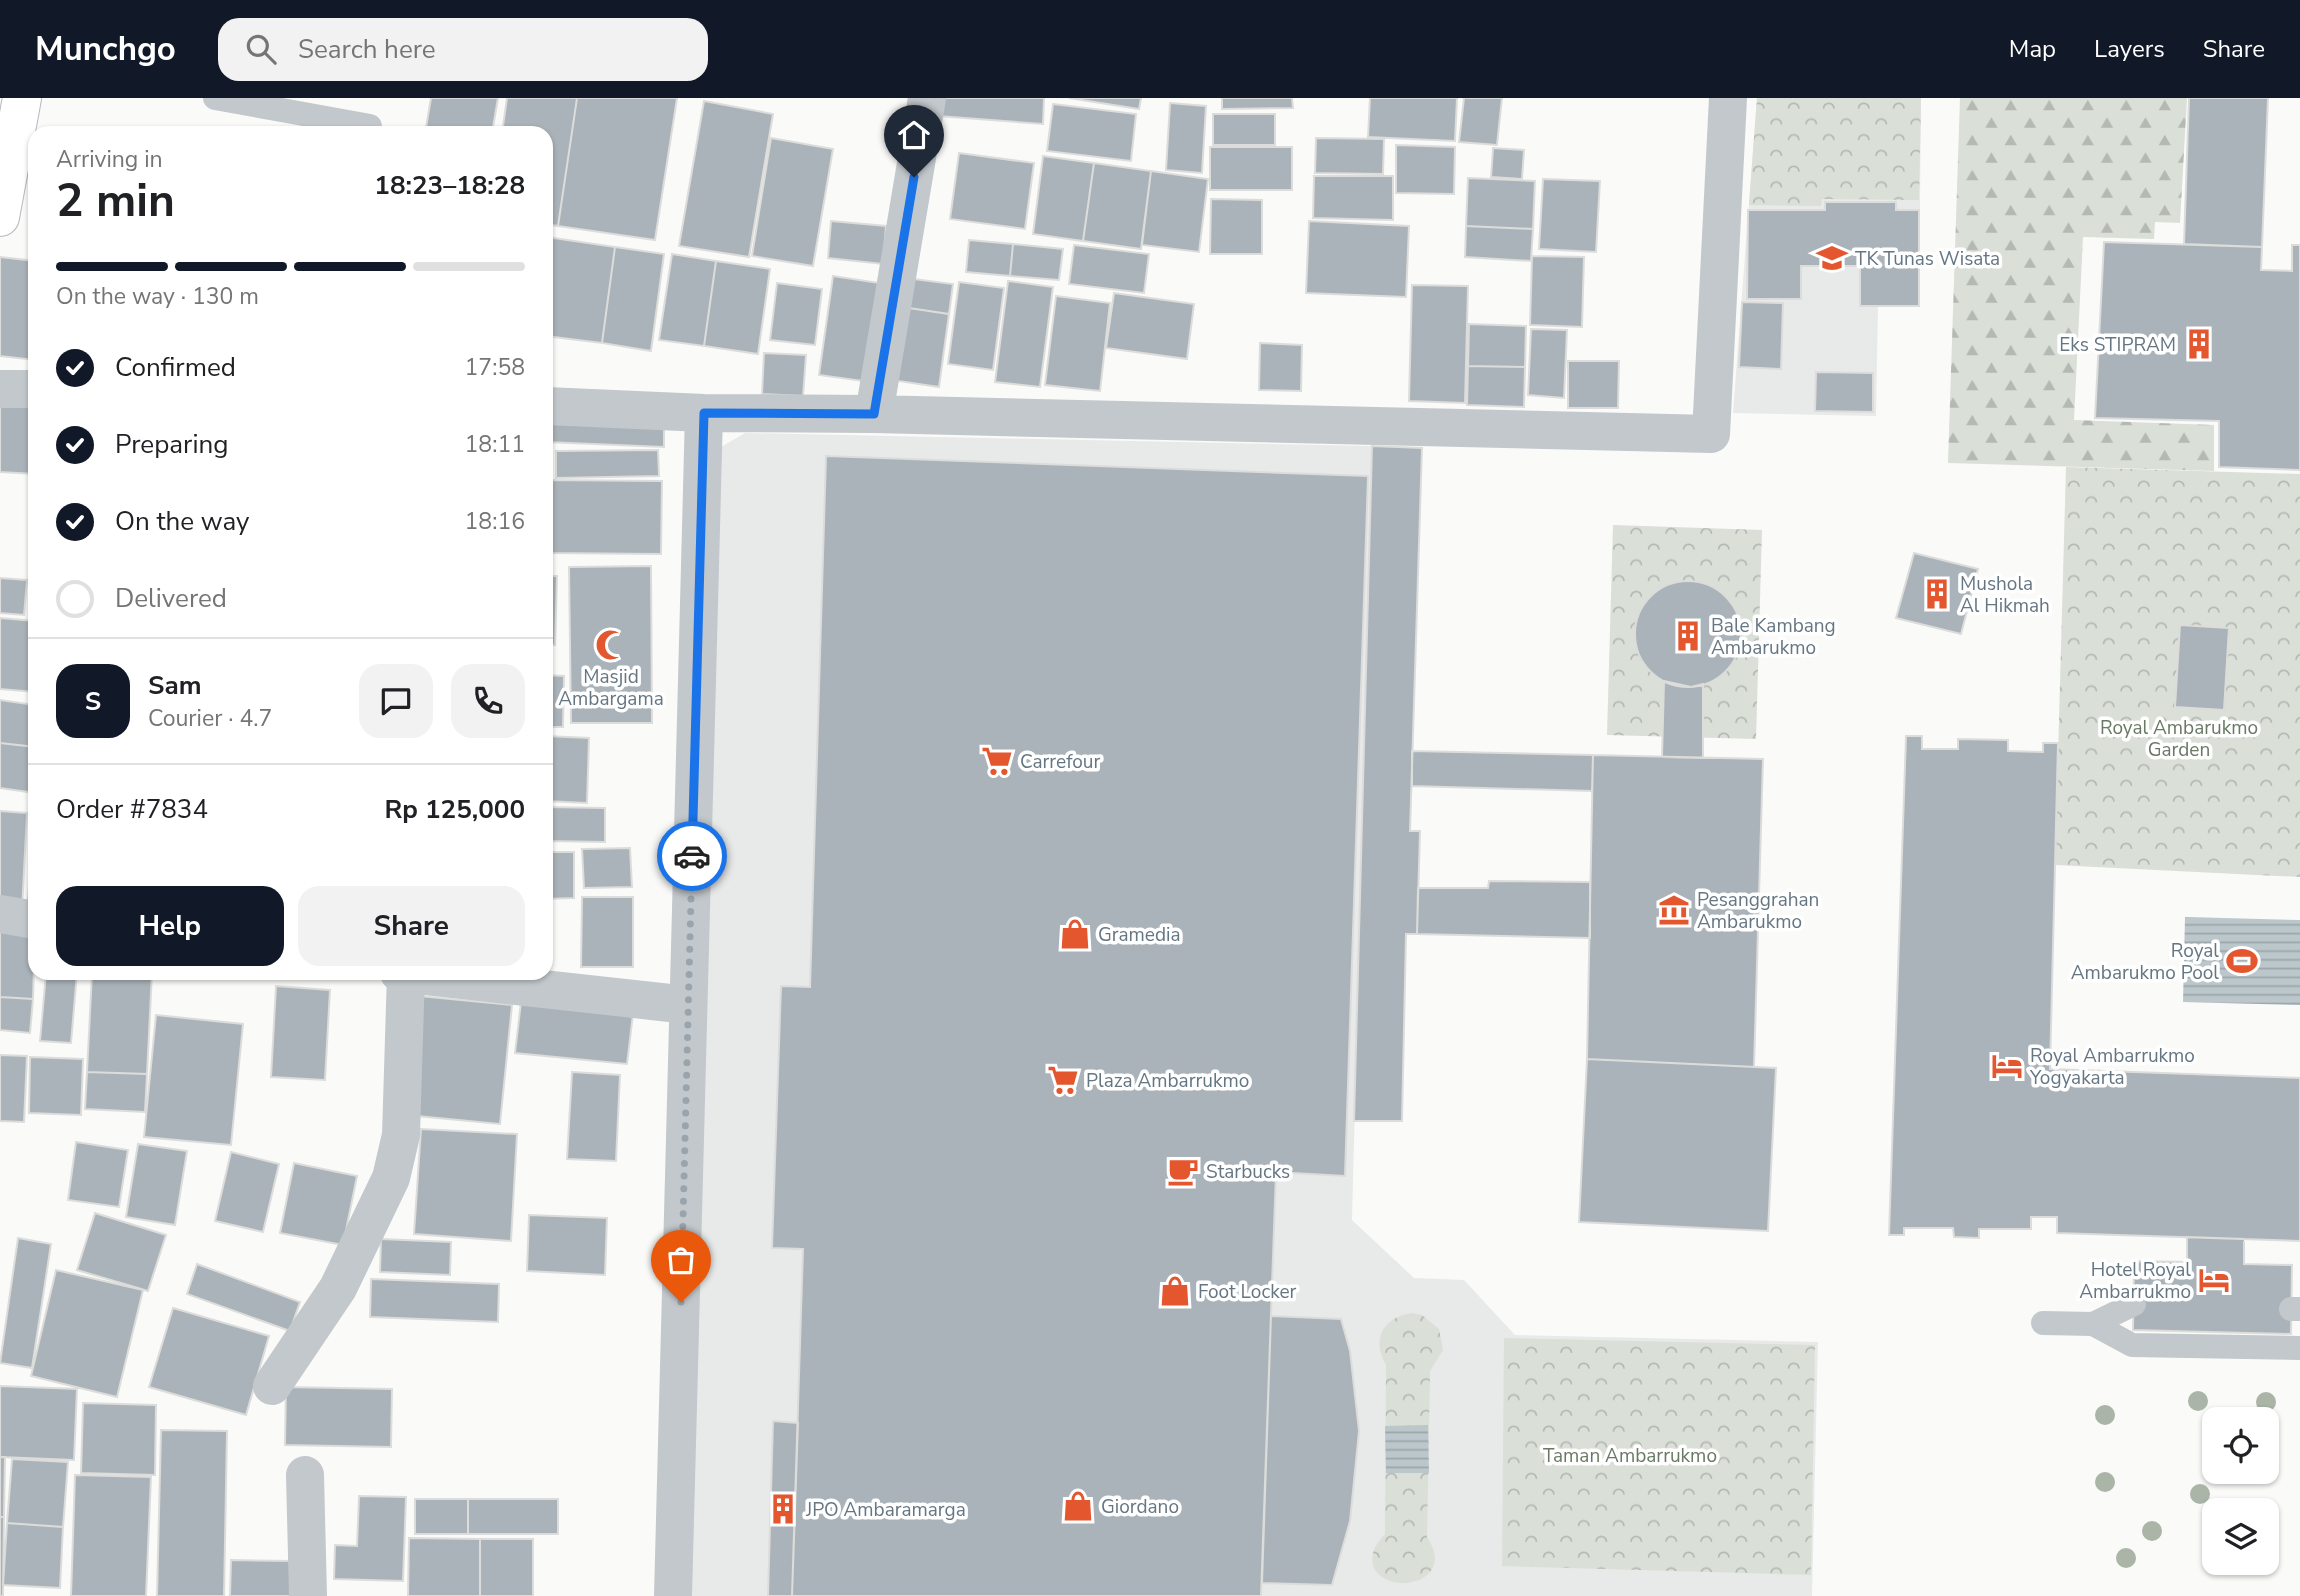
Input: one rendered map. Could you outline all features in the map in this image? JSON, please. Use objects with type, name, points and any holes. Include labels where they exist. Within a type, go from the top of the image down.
[{"type":"main road","points":[[0,216],[22,98]]},
{"type":"street","points":[[874,414],[927,98]]},
{"type":"street","points":[[553,406],[704,413],[874,414],[1711,434],[1728,98]]},
{"type":"street","points":[[0,389],[28,389]]},
{"type":"street","points":[[673,1596],[704,413]]},
{"type":"street","points":[[0,915],[28,919]]},
{"type":"street","points":[[272,1386],[338,1288],[391,1178],[401,1135],[403,980]]},
{"type":"street","points":[[465,980],[688,1005]]},
{"type":"street","points":[[306,1475],[308,1596]]},
{"type":"lane","points":[[215,98],[370,126]]},
{"type":"lane","points":[[2043,1323],[2093,1324],[2134,1304]]},
{"type":"lane","points":[[2093,1324],[2132,1345],[2300,1349]]},
{"type":"shaded area","name":"TK Tunas Wisata","points":[[1757,98],[1921,98],[1919,306],[1878,306],[1876,416],[1733,413]]},
{"type":"shaded area","name":"Plaza Ambarrukmo","points":[[745,433],[1372,446],[1352,1220],[1414,1278],[1464,1280],[1515,1335],[1818,1342],[1812,1596],[691,1596],[721,447]]},
{"type":"shaded area","name":"Royal Ambarukmo Pool","points":[[2185,917],[2300,920],[2300,1005],[2183,1002]]},
{"type":"shaded area","points":[[1428,1425],[1429,1473],[1386,1473],[1385,1426]]},
{"type":"green space","points":[[1757,98],[1921,98],[1919,200],[1822,199],[1821,206],[1749,205]]},
{"type":"green space","points":[[1960,98],[2187,98],[2180,223],[2155,222],[2154,239],[2083,237],[2074,420],[2214,425],[2214,471],[1948,463]]},
{"type":"green space","name":"Royal Ambarukmo Garden","points":[[2066,467],[2300,474],[2300,877],[2055,865]]},
{"type":"green space","points":[[1613,525],[1762,530],[1756,739],[1607,735]]},
{"type":"green space","points":[[1412,1313],[1422,1315],[1439,1329],[1443,1350],[1430,1371],[1427,1537],[1434,1553],[1434,1566],[1427,1575],[1417,1581],[1405,1583],[1392,1582],[1381,1577],[1374,1568],[1372,1558],[1376,1545],[1385,1534],[1386,1365],[1380,1339],[1382,1331],[1394,1319]]},
{"type":"green space","name":"Taman Ambarrukmo","points":[[1504,1338],[1815,1345],[1811,1575],[1502,1566]]},
{"type":"building","points":[[431,98],[498,98],[493,126],[426,126]]},
{"type":"building","points":[[507,98],[577,98],[558,226],[553,225],[553,126],[503,126]]},
{"type":"building","points":[[577,98],[677,98],[655,240],[558,226]]},
{"type":"building","points":[[940,98],[1044,98],[1043,124],[938,116]]},
{"type":"building","points":[[1069,98],[1141,98],[1139,109]]},
{"type":"building","points":[[1222,98],[1292,98],[1293,108],[1222,109]]},
{"type":"building","points":[[1370,98],[1457,98],[1455,141],[1368,137]]},
{"type":"building","points":[[1464,98],[1502,98],[1497,145],[1459,142]]},
{"type":"building","points":[[2189,98],[2268,98],[2262,247],[2184,244]]},
{"type":"building","points":[[704,101],[773,114],[749,257],[679,246]]},
{"type":"building","points":[[1170,103],[1206,106],[1202,173],[1166,170]]},
{"type":"building","points":[[1053,104],[1136,114],[1131,161],[1047,151]]},
{"type":"building","points":[[1213,114],[1275,114],[1275,145],[1213,145]]},
{"type":"building","points":[[771,138],[833,149],[813,266],[752,256]]},
{"type":"building","points":[[1316,138],[1384,139],[1383,174],[1315,173]]},
{"type":"building","points":[[1396,145],[1455,147],[1454,194],[1396,193]]},
{"type":"building","points":[[1210,147],[1292,147],[1292,190],[1210,190]]},
{"type":"building","points":[[1493,148],[1524,150],[1522,179],[1491,177]]},
{"type":"building","points":[[959,153],[1034,163],[1025,229],[950,219]]},
{"type":"building","points":[[1043,156],[1094,163],[1083,241],[1033,234]]},
{"type":"building","points":[[1094,163],[1151,171],[1141,249],[1083,241]]},
{"type":"building","points":[[1151,171],[1208,179],[1199,252],[1142,245]]},
{"type":"building","points":[[1314,176],[1393,176],[1393,220],[1313,218]]},
{"type":"building","points":[[1468,178],[1535,181],[1533,229],[1466,226]]},
{"type":"building","points":[[1543,179],[1600,181],[1596,252],[1539,249]]},
{"type":"building","points":[[1211,199],[1262,200],[1262,254],[1210,254]]},
{"type":"building","name":"TK Tunas Wisata","points":[[1825,202],[1896,202],[1896,210],[1919,210],[1919,306],[1860,306],[1860,266],[1801,266],[1801,299],[1747,299],[1748,210],[1825,210]]},
{"type":"building","points":[[831,221],[886,226],[883,264],[828,258]]},
{"type":"building","points":[[1309,221],[1409,226],[1406,297],[1306,293]]},
{"type":"building","points":[[1466,226],[1533,229],[1531,261],[1465,257]]},
{"type":"building","points":[[553,238],[615,247],[602,343],[553,337]]},
{"type":"building","points":[[969,240],[1013,244],[1010,276],[966,272]]},
{"type":"building","name":"Eks STIPRAM","points":[[2104,242],[2262,247],[2261,270],[2292,271],[2292,245],[2300,245],[2300,470],[2219,467],[2219,421],[2095,418]]},
{"type":"building","points":[[1013,244],[1063,249],[1059,280],[1010,276]]},
{"type":"building","points":[[1074,245],[1149,254],[1144,293],[1069,284]]},
{"type":"building","points":[[615,247],[664,254],[651,351],[602,343]]},
{"type":"building","points":[[672,254],[716,261],[704,346],[659,340]]},
{"type":"building","points":[[1532,256],[1584,257],[1582,327],[1530,325]]},
{"type":"building","points":[[0,257],[28,260],[28,359],[0,356]]},
{"type":"building","points":[[716,261],[770,269],[758,354],[704,346]]},
{"type":"building","points":[[833,276],[886,284],[870,382],[819,375]]},
{"type":"building","points":[[906,278],[953,284],[949,314],[902,307]]},
{"type":"building","points":[[1008,281],[1053,287],[1040,387],[995,382]]},
{"type":"building","points":[[959,282],[1004,288],[993,370],[948,364]]},
{"type":"building","points":[[777,283],[822,289],[815,345],[770,340]]},
{"type":"building","points":[[1412,285],[1468,286],[1465,403],[1409,401]]},
{"type":"building","points":[[1114,293],[1194,304],[1187,359],[1106,348]]},
{"type":"building","points":[[1056,296],[1110,303],[1100,391],[1045,385]]},
{"type":"building","points":[[1742,302],[1783,303],[1781,369],[1739,367]]},
{"type":"building","points":[[902,307],[949,314],[939,387],[892,380]]},
{"type":"building","points":[[1469,324],[1526,326],[1525,367],[1468,366]]},
{"type":"building","points":[[1531,329],[1567,330],[1564,398],[1528,395]]},
{"type":"building","points":[[1260,343],[1302,345],[1301,391],[1259,390]]},
{"type":"building","points":[[764,353],[806,355],[803,396],[762,394]]},
{"type":"building","points":[[1568,361],[1619,361],[1618,408],[1568,408]]},
{"type":"building","points":[[1468,366],[1525,367],[1524,407],[1467,405]]},
{"type":"building","points":[[1816,372],[1873,373],[1873,412],[1815,411]]},
{"type":"building","points":[[0,395],[28,397],[28,474],[0,472]]},
{"type":"building","points":[[553,413],[664,417],[664,447],[553,442]]},
{"type":"building","points":[[1372,446],[1422,448],[1410,831],[1420,831],[1417,934],[1406,934],[1402,1121],[1354,1121]]},
{"type":"building","points":[[658,450],[659,476],[556,478],[556,451]]},
{"type":"building","name":"Plaza Ambarrukmo","points":[[826,456],[1368,476],[1345,1176],[1276,1172],[1261,1596],[792,1596],[803,1249],[772,1248],[781,986],[810,987]]},
{"type":"building","points":[[553,480],[662,481],[661,554],[553,553]]},
{"type":"building","name":"Mushola Al Hikmah","points":[[1914,553],[1978,569],[1961,634],[1896,618]]},
{"type":"building","name":"Masjid Ambargama","points":[[651,566],[652,723],[571,723],[569,567]]},
{"type":"building","points":[[553,576],[557,576],[555,645]]},
{"type":"building","points":[[0,578],[27,580],[24,615],[0,613]]},
{"type":"building","name":"Bale Kambang Ambarukmo","points":[[1688,581],[1708,585],[1726,596],[1737,614],[1741,634],[1737,654],[1726,672],[1708,683],[1688,687],[1668,683],[1650,672],[1639,654],[1635,634],[1639,614],[1650,596],[1668,585]]},
{"type":"building","points":[[0,618],[28,620],[28,691],[0,689]]},
{"type":"building","points":[[2180,625],[2229,628],[2224,710],[2175,707]]},
{"type":"building","points":[[553,675],[564,676],[563,727],[553,727]]},
{"type":"building","points":[[1664,681],[1691,687],[1703,684],[1703,758],[1662,757]]},
{"type":"building","points":[[0,700],[28,704],[28,746],[0,743]]},
{"type":"building","points":[[553,736],[589,738],[587,803],[553,801]]},
{"type":"building","name":"Hotel Royal Ambarrukmo","points":[[1906,736],[1922,736],[1922,749],[1958,749],[1958,739],[2008,740],[2008,751],[2043,752],[2043,743],[2058,743],[2050,1069],[2300,1078],[2300,1241],[2057,1233],[2057,1217],[2031,1217],[2031,1229],[1979,1229],[1979,1238],[1954,1237],[1953,1228],[1904,1228],[1904,1235],[1889,1235]]},
{"type":"building","points":[[0,743],[28,746],[28,792],[0,788]]},
{"type":"building","points":[[1412,751],[1593,755],[1592,791],[1412,786]]},
{"type":"building","name":"Pesanggrahan Ambarukmo","points":[[1593,755],[1763,759],[1754,1067],[1587,1059]]},
{"type":"building","points":[[553,807],[605,808],[605,842],[553,841]]},
{"type":"building","points":[[0,811],[27,813],[22,910],[0,909]]},
{"type":"building","points":[[630,848],[632,887],[584,888],[582,849]]},
{"type":"building","points":[[553,852],[574,852],[574,898],[553,899]]},
{"type":"building","points":[[1489,881],[1590,882],[1590,938],[1417,934],[1418,888],[1488,888]]},
{"type":"building","points":[[582,897],[633,897],[633,967],[581,967]]},
{"type":"building","points":[[0,929],[28,931],[28,980],[34,980],[33,999],[0,997]]},
{"type":"building","points":[[45,980],[76,980],[71,1043],[40,1041]]},
{"type":"building","points":[[92,980],[152,980],[147,1074],[87,1072]]},
{"type":"building","points":[[276,986],[330,990],[325,1080],[271,1077]]},
{"type":"building","points":[[419,996],[512,1005],[500,1124],[407,1115]]},
{"type":"building","points":[[0,997],[33,999],[30,1033],[0,1030]]},
{"type":"building","points":[[521,1002],[633,1014],[627,1064],[515,1053]]},
{"type":"building","points":[[156,1015],[243,1024],[231,1145],[144,1137]]},
{"type":"building","points":[[0,1055],[27,1056],[24,1122],[0,1121]]},
{"type":"building","points":[[30,1057],[83,1059],[81,1115],[29,1113]]},
{"type":"building","points":[[1587,1059],[1776,1068],[1768,1231],[1579,1222]]},
{"type":"building","points":[[87,1072],[147,1074],[145,1112],[85,1109]]},
{"type":"building","points":[[572,1072],[620,1075],[616,1161],[567,1159]]},
{"type":"building","points":[[421,1129],[517,1134],[511,1241],[414,1234]]},
{"type":"building","points":[[76,1142],[128,1150],[119,1207],[68,1200]]},
{"type":"building","points":[[138,1144],[187,1151],[175,1225],[126,1217]]},
{"type":"building","points":[[231,1152],[279,1164],[263,1232],[215,1221]]},
{"type":"building","points":[[294,1163],[357,1176],[343,1245],[280,1233]]},
{"type":"building","points":[[95,1213],[166,1235],[148,1291],[77,1270]]},
{"type":"building","points":[[529,1215],[607,1218],[605,1275],[527,1271]]},
{"type":"building","points":[[2187,1237],[2244,1239],[2244,1264],[2292,1265],[2291,1334],[2133,1330],[2134,1261],[2187,1262]]},
{"type":"building","points":[[18,1238],[51,1244],[32,1368],[0,1363]]},
{"type":"building","points":[[381,1239],[451,1242],[450,1275],[380,1272]]},
{"type":"building","points":[[197,1264],[300,1302],[290,1331],[187,1294]]},
{"type":"building","points":[[56,1270],[143,1290],[117,1397],[31,1376]]},
{"type":"building","points":[[371,1279],[499,1284],[498,1322],[370,1317]]},
{"type":"building","points":[[173,1308],[269,1336],[246,1415],[149,1387]]},
{"type":"building","points":[[1271,1316],[1341,1319],[1350,1351],[1359,1431],[1350,1521],[1332,1585],[1262,1583]]},
{"type":"building","points":[[0,1386],[77,1389],[74,1460],[0,1457]]},
{"type":"building","points":[[286,1387],[392,1389],[391,1447],[285,1445]]},
{"type":"building","points":[[83,1403],[156,1405],[155,1475],[81,1473]]},
{"type":"building","name":"JPO Ambaramarga","points":[[773,1421],[798,1423],[792,1596],[768,1596]]},
{"type":"building","points":[[161,1430],[227,1431],[224,1596],[157,1596]]},
{"type":"building","points":[[0,1457],[5,1457],[4,1517],[0,1517]]},
{"type":"building","points":[[12,1459],[68,1462],[63,1527],[7,1523]]},
{"type":"building","points":[[75,1475],[151,1477],[146,1596],[71,1596]]},
{"type":"building","points":[[359,1496],[406,1497],[403,1581],[334,1579],[335,1545],[357,1546]]},
{"type":"building","points":[[415,1499],[468,1499],[468,1534],[415,1534]]},
{"type":"building","points":[[468,1499],[558,1499],[558,1534],[468,1534]]},
{"type":"building","points":[[0,1517],[4,1517],[3,1596],[0,1596]]},
{"type":"building","points":[[7,1523],[63,1527],[60,1588],[3,1585]]},
{"type":"building","points":[[409,1538],[480,1539],[480,1596],[408,1596]]},
{"type":"building","points":[[480,1539],[533,1539],[533,1596],[480,1596]]},
{"type":"building","points":[[231,1560],[292,1561],[291,1596],[230,1596]]},
{"type":"way so far","points":[[681,1302],[692,856]]},
{"type":"place","name":"TK Tunas Wisata","points":[[1832,258]]},
{"type":"place","name":"Eks STIPRAM","points":[[2199,344]]},
{"type":"place","name":"Mushola Al Hikmah","points":[[1937,594]]},
{"type":"place","name":"Bale Kambang Ambarukmo","points":[[1688,636]]},
{"type":"place","name":"Masjid Ambargama","points":[[611,645]]},
{"type":"place","name":"Carrefour","points":[[997,761]]},
{"type":"place","name":"Pesanggrahan Ambarukmo","points":[[1674,910]]},
{"type":"place","name":"Gramedia","points":[[1075,934]]},
{"type":"place","name":"Royal Ambarukmo Pool","points":[[2242,961]]},
{"type":"place","name":"Royal Ambarrukmo Yogyakarta","points":[[2007,1066]]},
{"type":"place","name":"Plaza Ambarrukmo","points":[[1063,1080]]},
{"type":"place","name":"Starbucks","points":[[1183,1171]]},
{"type":"place","name":"Hotel Royal Ambarrukmo","points":[[2214,1280]]},
{"type":"place","name":"Foot Locker","points":[[1175,1291]]},
{"type":"place","name":"Giordano","points":[[1078,1506]]},
{"type":"place","name":"JPO Ambaramarga","points":[[783,1509]]},
{"type":"route","points":[[692,856],[704,413],[874,414],[914,177]]}]
